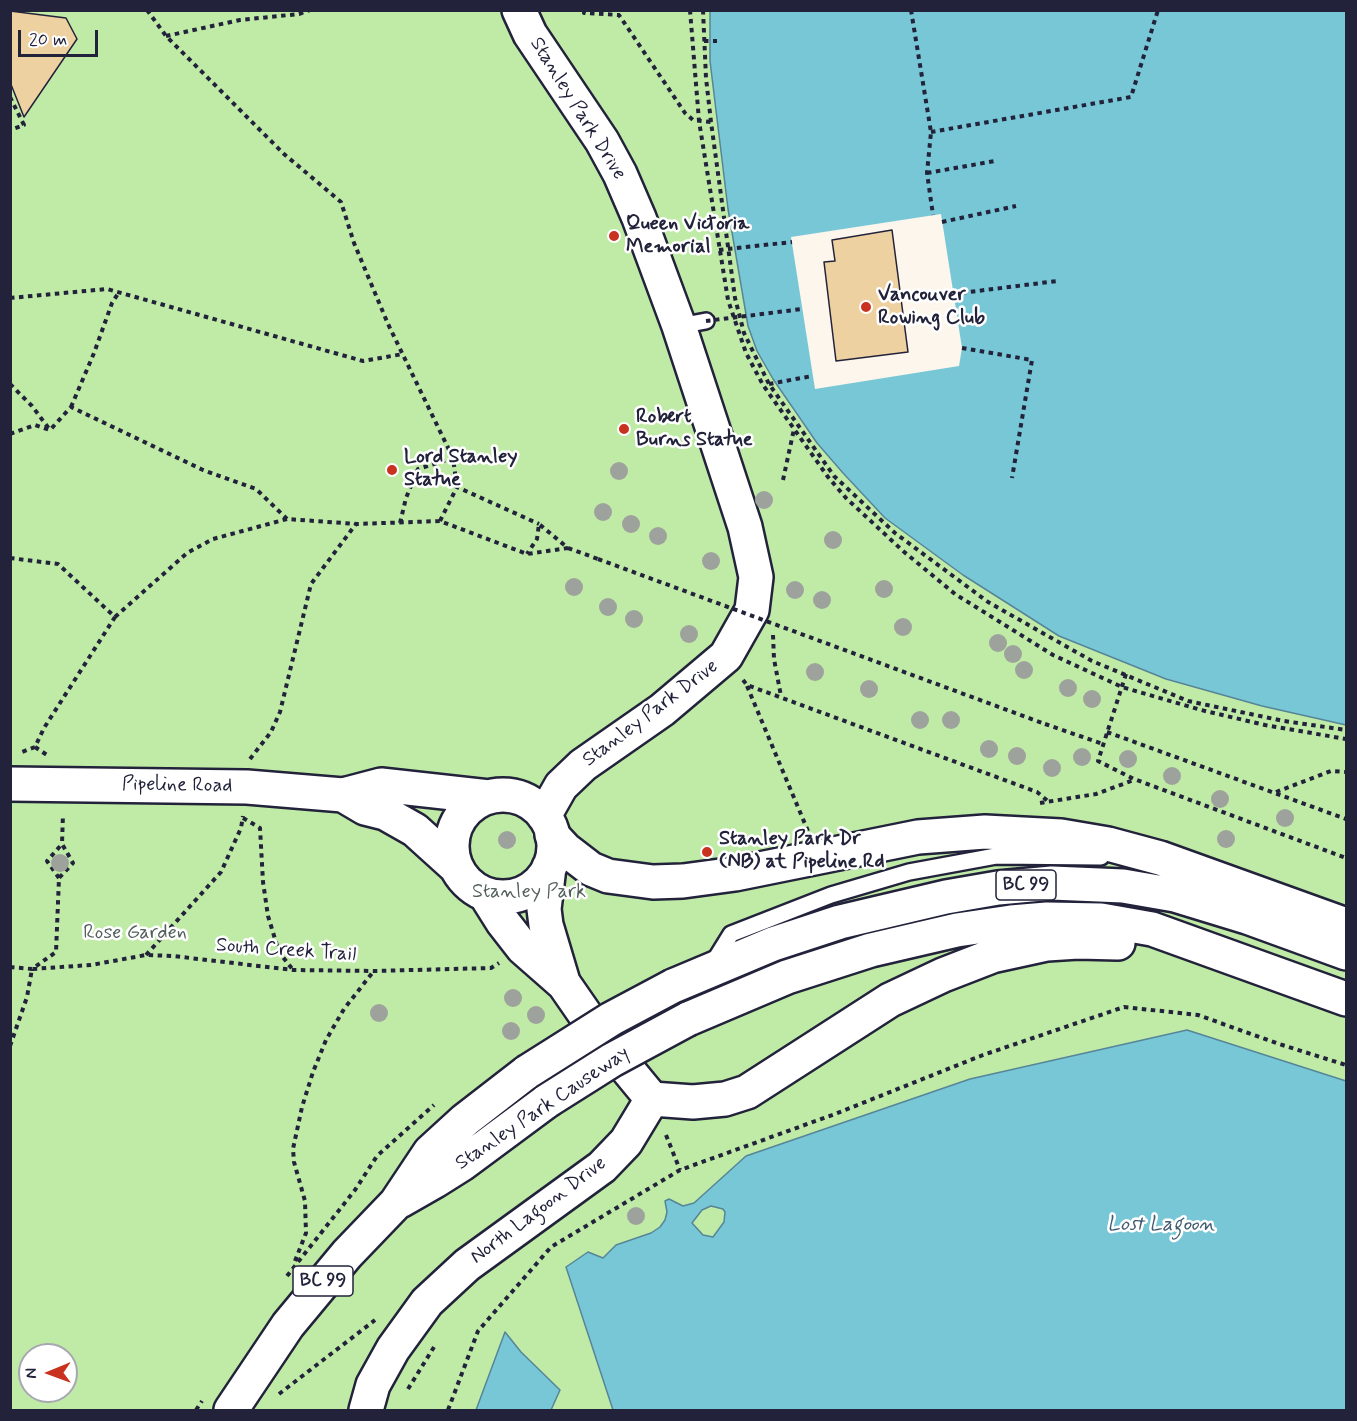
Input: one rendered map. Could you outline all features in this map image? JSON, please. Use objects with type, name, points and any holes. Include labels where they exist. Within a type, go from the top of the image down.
[{"type":"main road","name":"Stanley Park Drive","points":[[519,10],[530,34],[602,141],[693,324],[756,578],[752,610],[726,657],[662,710],[583,765],[561,786],[548,826]]},
{"type":"main road","name":"Pipeline Road","points":[[10,784],[246,787],[343,795],[381,785],[489,797]]},
{"type":"main road","name":"Pipeline Road","points":[[343,795],[365,808],[385,813],[415,830],[457,868]]},
{"type":"main road","points":[[549,867],[536,884],[518,895],[496,897],[485,894],[469,884],[457,868],[452,852],[456,827],[470,807],[489,797],[499,795],[519,798],[529,802],[579,861],[591,869],[608,876],[653,882],[683,881],[735,874],[918,837],[986,832],[1061,836],[1108,843],[1160,858],[1347,925]]},
{"type":"main road","points":[[548,826],[552,857],[544,909],[548,937],[564,984]]},
{"type":"main road","name":"Stanley Park Causeway","points":[[231,1410],[271,1348],[312,1294],[396,1203],[421,1164],[442,1140],[527,1072],[611,1019],[673,986],[773,944],[877,912],[981,891],[1052,883],[1123,886],[1175,895],[1255,920],[1347,953]]},
{"type":"main road","points":[[485,894],[523,948],[564,984],[657,1113],[693,1102],[725,1099],[747,1092],[890,1000],[968,964],[1015,950],[1047,944],[1114,942],[1217,952]]},
{"type":"main road","name":"Stanley Park Causeway","points":[[396,1203],[462,1164],[547,1101],[622,1054],[688,1019],[754,989],[854,955],[940,934],[1011,922],[1065,919],[1119,922],[1167,934],[1347,999]]},
{"type":"main road","name":"North Lagoon Drive","points":[[366,1410],[373,1385],[393,1349],[427,1302],[467,1265],[602,1167],[657,1113]]},
{"type":"lane","points":[[708,971],[731,934],[831,895],[909,872],[1006,856],[1106,858],[1160,864],[1200,872]]},
{"type":"path","points":[[147,10],[166,36],[284,154],[341,202],[354,243],[403,354],[453,458],[457,487],[440,521]]},
{"type":"path","points":[[166,36],[240,20],[300,14],[310,10]]},
{"type":"path","points":[[584,10],[584,13],[619,15],[685,113],[693,120],[711,122]]},
{"type":"path","points":[[690,10],[699,121],[728,300],[746,353],[763,385],[828,477],[846,498],[903,551],[956,594],[1053,655],[1122,687],[1201,710],[1265,725],[1347,739]]},
{"type":"path","points":[[703,10],[711,122],[735,298],[744,333],[769,384],[834,476],[895,533],[988,602],[1092,661],[1188,701],[1284,721],[1347,729]]},
{"type":"path","points":[[911,10],[931,132],[927,173],[933,215]]},
{"type":"path","points":[[931,132],[1131,97],[1158,10]]},
{"type":"path","points":[[704,41],[717,40]]},
{"type":"path","points":[[10,97],[24,125],[10,130]]},
{"type":"path","points":[[927,173],[995,161]]},
{"type":"path","points":[[942,222],[1017,206]]},
{"type":"path","points":[[719,250],[792,242]]},
{"type":"path","points":[[953,294],[1057,281]]},
{"type":"path","points":[[10,298],[107,289],[363,361],[403,354]]},
{"type":"path","points":[[50,430],[71,406],[112,303],[119,292]]},
{"type":"path","points":[[693,324],[802,309]]},
{"type":"path","points":[[962,348],[1032,360],[1012,478]]},
{"type":"path","points":[[763,385],[813,376]]},
{"type":"path","points":[[10,384],[32,406],[50,430]]},
{"type":"path","points":[[71,406],[203,470],[256,489],[287,519]]},
{"type":"path","points":[[783,480],[795,423]]},
{"type":"path","points":[[10,434],[35,425],[50,430]]},
{"type":"path","points":[[400,523],[406,498],[418,469],[453,458]]},
{"type":"path","points":[[457,487],[539,524],[568,548],[1104,744]]},
{"type":"path","points":[[17,752],[24,752],[35,747],[115,617],[187,553],[213,539],[287,519],[357,524],[440,521],[527,554],[568,548]]},
{"type":"path","points":[[248,762],[271,732],[280,712],[311,584],[357,524]]},
{"type":"path","points":[[527,554],[537,539],[539,524]]},
{"type":"path","points":[[10,558],[58,564],[115,617]]},
{"type":"path","points":[[726,657],[747,685],[809,834]]},
{"type":"path","points":[[1126,674],[1098,760],[1134,779],[1347,858]]},
{"type":"path","points":[[747,685],[1037,792],[1049,802]]},
{"type":"path","points":[[1107,732],[1347,819]]},
{"type":"path","points":[[1275,792],[1331,771],[1347,772]]},
{"type":"path","points":[[1039,803],[1096,794],[1134,779]]},
{"type":"path","points":[[59,878],[73,863],[62,844],[63,807]]},
{"type":"path","points":[[146,955],[221,872],[242,828],[243,809]]},
{"type":"path","points":[[243,818],[260,828],[268,916],[279,952],[292,970]]},
{"type":"path","points":[[10,1046],[27,997],[32,969],[56,952],[59,878],[47,861],[62,844]]},
{"type":"path","name":"South Creek Trail","points":[[10,967],[32,969],[91,965],[146,955],[292,970],[374,971],[491,968],[500,962]]},
{"type":"path","points":[[293,1267],[306,1233],[305,1201],[297,1179],[293,1149],[302,1107],[326,1040],[344,1009],[374,971]]},
{"type":"path","points":[[536,1253],[551,1247],[680,1170],[835,1114],[983,1054],[1124,1007],[1198,1015],[1347,1065]]},
{"type":"path","points":[[657,1113],[680,1170]]},
{"type":"path","points":[[448,1410],[478,1331],[551,1247]]},
{"type":"path","points":[[406,1392],[435,1346]]},
{"type":"green space","name":"Stanley Park","points":[[10,11],[710,11],[710,61],[728,209],[742,294],[793,410],[843,473],[885,518],[963,575],[1059,636],[1166,679],[1262,706],[1346,725],[1346,1410],[11,1410]]},
{"type":"water","points":[[710,10],[1346,11],[1346,725],[1262,706],[1166,679],[1059,636],[963,575],[885,518],[843,473],[817,443],[773,379],[757,351],[748,326],[728,209],[710,61]]},
{"type":"water","name":"Lost Lagoon","points":[[1187,1030],[1346,1081],[1346,1410],[613,1410],[566,1267],[588,1252],[603,1258],[616,1245],[651,1233],[665,1220],[667,1212],[665,1201],[669,1199],[683,1206],[694,1203],[746,1156],[970,1079]],"holes":[[[711,1206],[723,1209],[724,1222],[713,1237],[703,1235],[692,1223],[702,1210]]]},
{"type":"water","points":[[505,1332],[521,1352],[560,1390],[551,1410],[476,1410]]},
{"type":"pier","points":[[941,214],[962,348],[959,366],[815,389],[791,237]]},
{"type":"building","points":[[10,11],[66,18],[77,39],[24,117],[10,82]]},
{"type":"building","name":"Vancouver Rowing Club","points":[[892,230],[908,352],[836,361],[824,262],[835,261],[832,240]]},
{"type":"place","name":"Queen Victoria Memorial","points":[[614,236]]},
{"type":"place","name":"Vancouver Rowing Club","points":[[866,307]]},
{"type":"place","name":"Robert Burns Statue","points":[[624,429]]},
{"type":"place","name":"Lord Stanley Statue","points":[[392,470]]},
{"type":"place","name":"Stanley Park Dr (NB) at Pipeline Rd","points":[[707,852]]},
{"type":"park label","name":"Rose Garden","points":[[135,934]]}]
